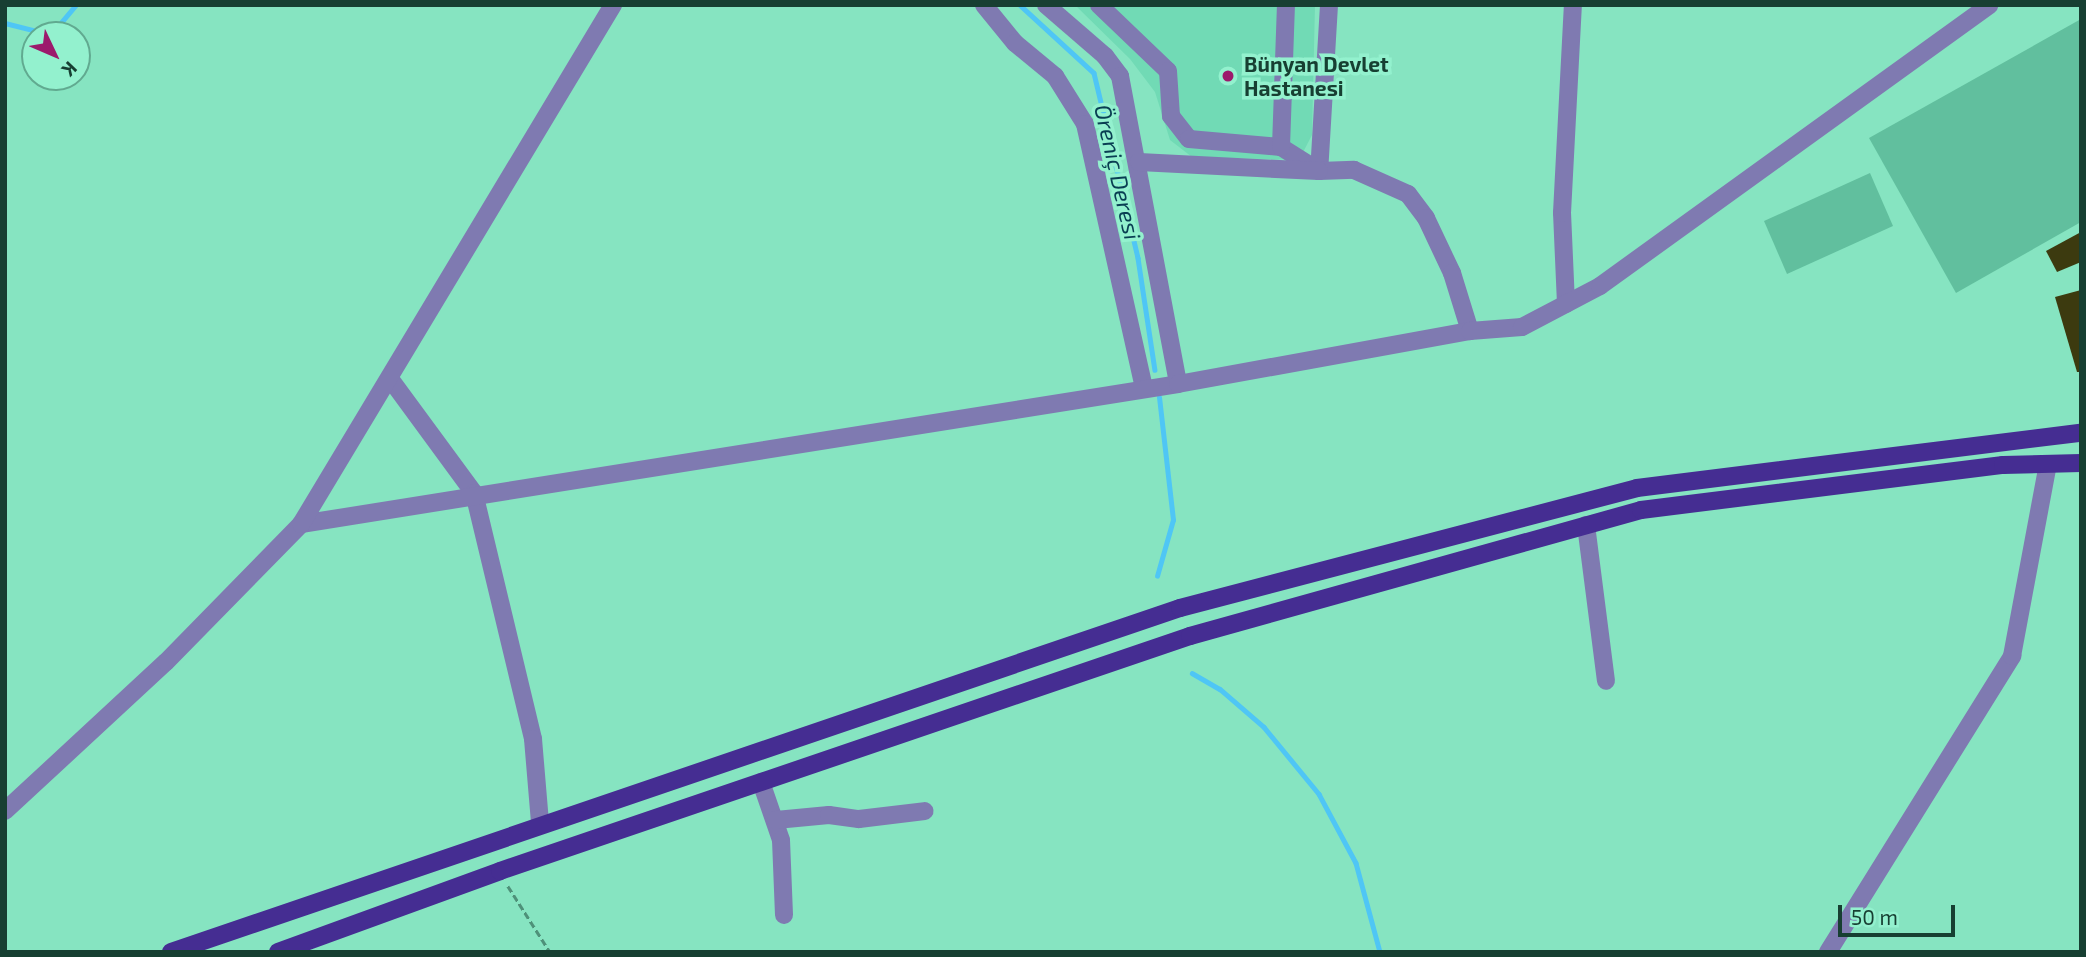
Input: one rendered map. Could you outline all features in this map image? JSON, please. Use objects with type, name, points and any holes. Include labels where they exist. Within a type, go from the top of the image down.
[{"type":"main road","points":[[171,952],[540,823],[1180,608],[1637,488],[2081,433]]},
{"type":"main road","points":[[278,952],[500,871],[1190,636],[1641,510],[2003,465],[2081,463]]},
{"type":"street","points":[[5,811],[166,662],[301,524],[391,380],[613,5]]},
{"type":"street","points":[[984,5],[1016,43],[1055,76],[1085,124],[1144,389]]},
{"type":"street","points":[[1046,5],[1105,56],[1121,76],[1178,384]]},
{"type":"street","points":[[1099,5],[1168,71],[1171,116],[1179,131],[1189,139],[1281,147],[1319,171]]},
{"type":"street","points":[[1281,147],[1286,5]]},
{"type":"street","points":[[1319,171],[1329,5]]},
{"type":"street","points":[[1566,304],[1562,213],[1573,5]]},
{"type":"street","points":[[301,524],[474,493],[1178,384],[1469,331],[1522,327],[1600,286],[1989,5]]},
{"type":"street","points":[[1139,162],[1319,171],[1354,170],[1408,194],[1426,218],[1452,273],[1469,331]]},
{"type":"street","points":[[391,380],[474,493],[533,739],[540,823]]},
{"type":"street","points":[[1828,952],[2012,656],[2048,464]]},
{"type":"street","points":[[1586,526],[1606,681]]},
{"type":"street","points":[[761,782],[776,820],[784,915]]},
{"type":"street","points":[[776,820],[829,815],[859,819],[925,811]]},
{"type":"path","points":[[500,871],[550,952]]},
{"type":"shaded area","name":"Bünyan Devlet Hastanesi","points":[[1075,5],[1315,5],[1312,135],[1299,160],[1192,157],[1170,140],[1155,92],[1130,59]]},
{"type":"shaded area","points":[[2081,19],[2081,222],[1956,293],[1869,138]]},
{"type":"shaded area","points":[[1870,173],[1893,226],[1787,274],[1764,221]]},
{"type":"building","points":[[2081,232],[2081,262],[2057,272],[2046,251]]},
{"type":"building","points":[[2081,290],[2081,372],[2077,372],[2055,297]]},
{"type":"waterway","points":[[5,23],[41,32],[59,25],[76,5]]},
{"type":"waterway","name":"Öreniç Deresi","points":[[1020,5],[1094,73],[1138,258],[1155,370]]},
{"type":"waterway","name":"Öreniç Deresi","points":[[1157,576],[1173,520],[1159,398]]},
{"type":"waterway","name":"Öreniç Deresi","points":[[1192,673],[1220,689],[1264,727],[1319,794],[1356,863],[1380,952]]},
{"type":"place","name":"Bünyan Devlet Hastanesi","points":[[1228,76]]}]
